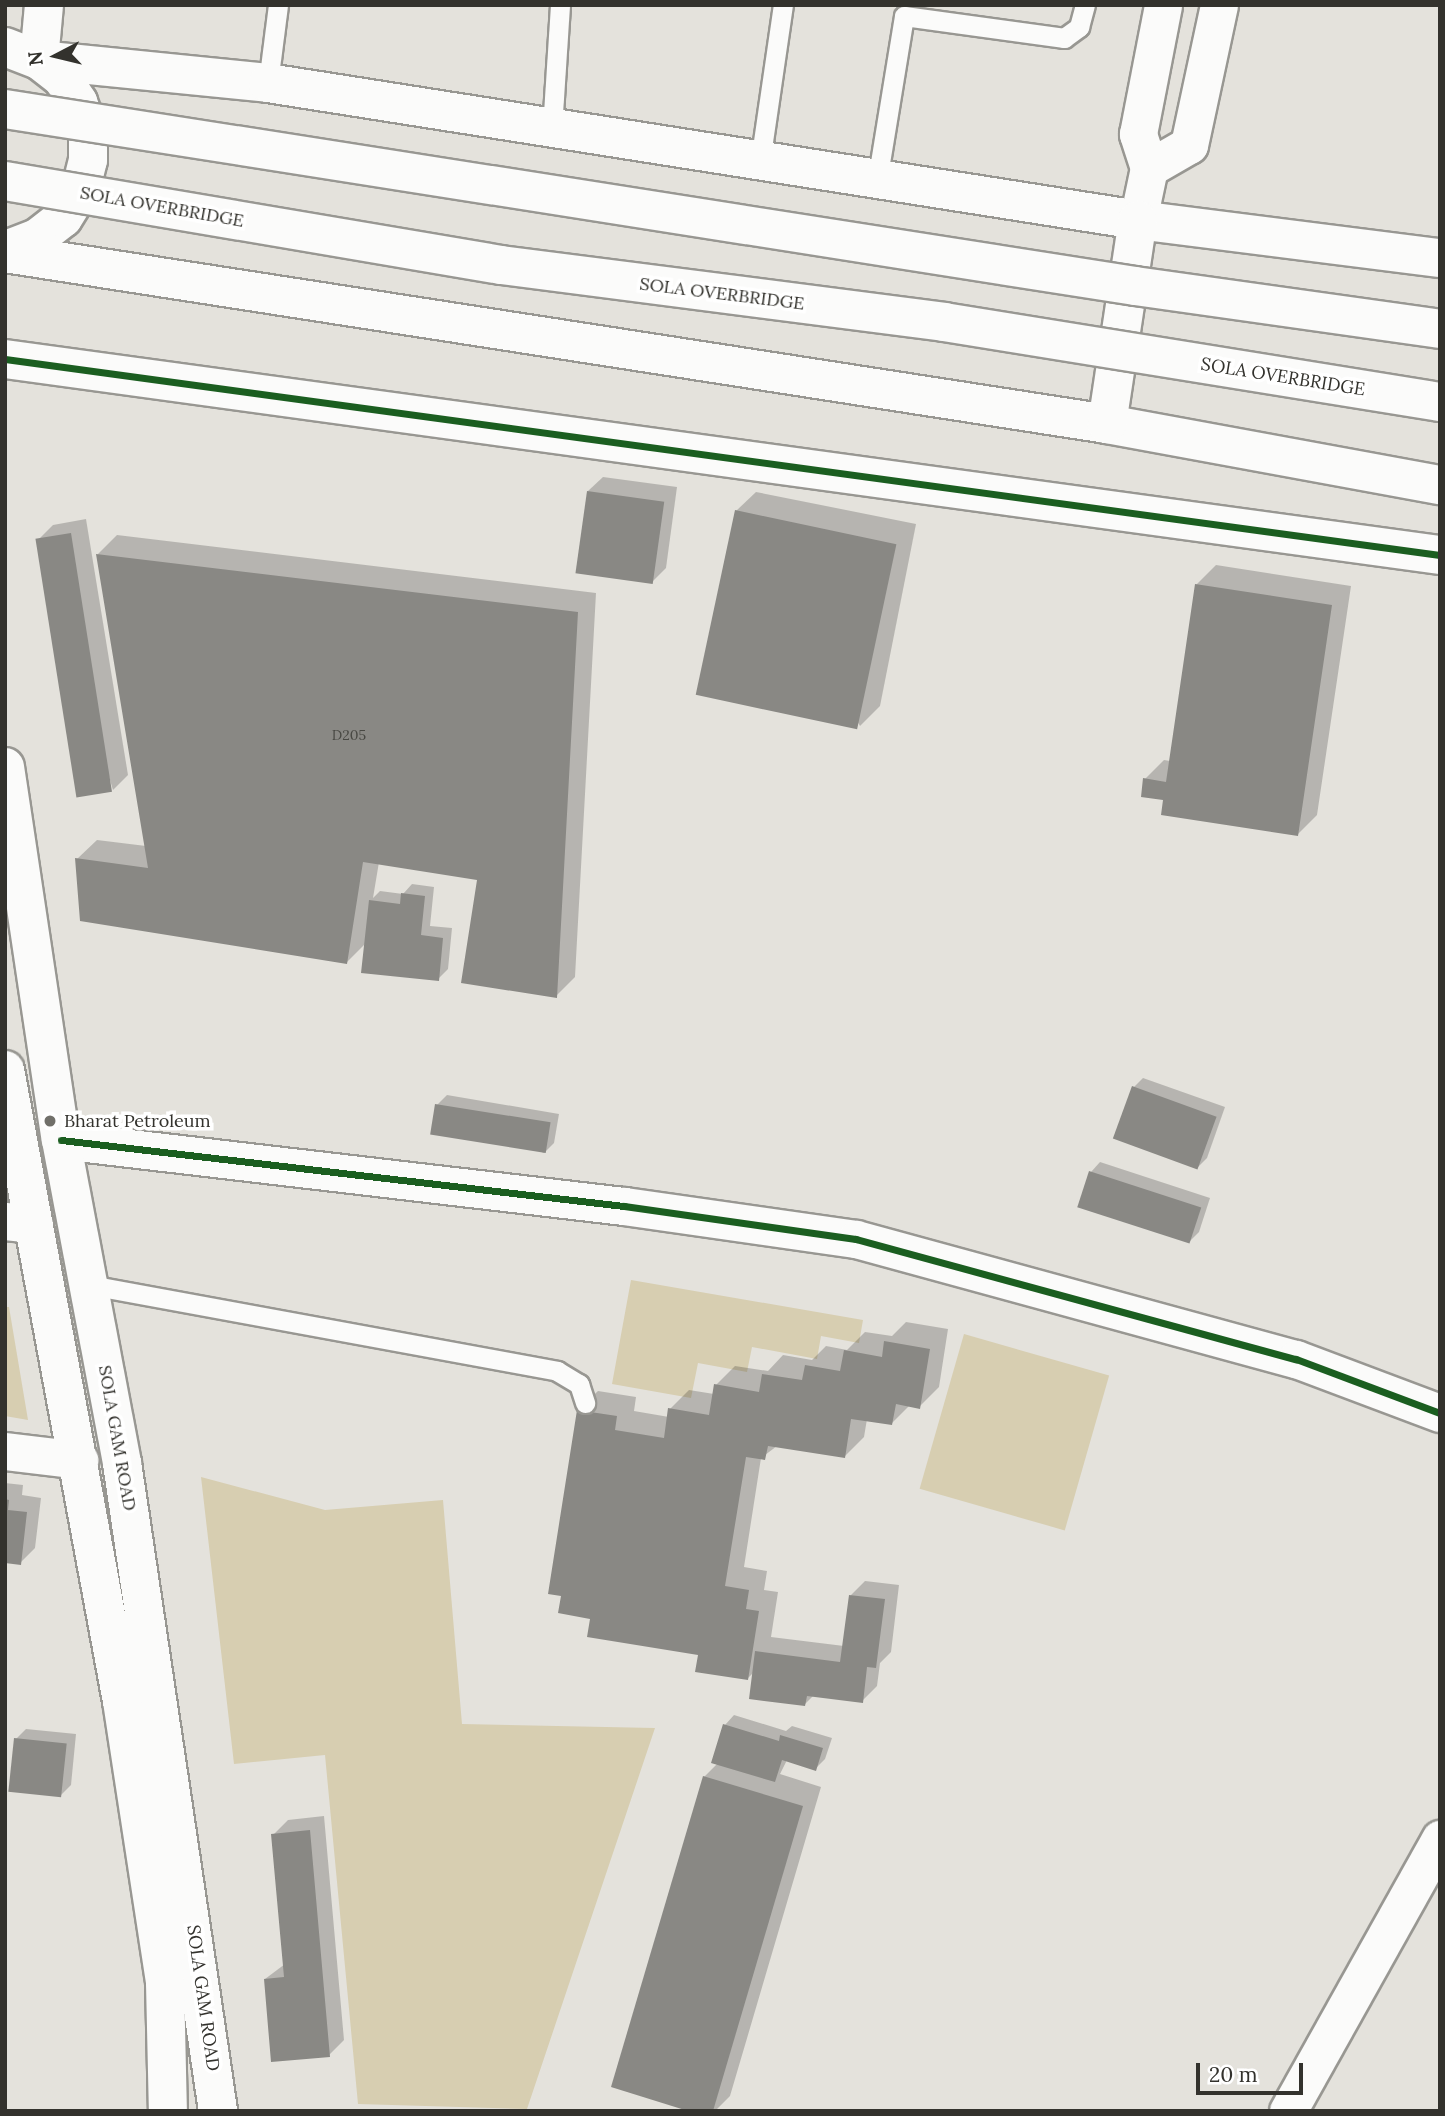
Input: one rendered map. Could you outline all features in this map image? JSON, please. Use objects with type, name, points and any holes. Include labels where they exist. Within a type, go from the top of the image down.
[{"type":"main road","points":[[22,54],[44,5]]},
{"type":"main road","points":[[22,54],[268,83],[1138,220],[1440,258]]},
{"type":"main road","points":[[6,251],[37,238],[63,218],[80,191],[88,160],[88,130],[78,102],[62,78],[22,54]]},
{"type":"main road","points":[[5,109],[1135,286],[1440,328]]},
{"type":"main road","name":"SOLA OVERBRIDGE","points":[[5,181],[501,265],[944,322],[1440,402]]},
{"type":"main road","points":[[1107,425],[1138,220]]},
{"type":"main road","points":[[6,251],[1107,425],[1440,485]]},
{"type":"main road","points":[[5,359],[1440,555]]},
{"type":"main road","name":"SOLA GAM ROAD","points":[[5,767],[61,1140],[122,1463],[218,2111]]},
{"type":"main road","name":"SOLA GAM ROAD","points":[[5,1070],[20,1222],[79,1460],[122,1702],[165,1983],[168,2111]]},
{"type":"street","points":[[1138,220],[1149,168],[1138,134],[1163,5]]},
{"type":"street","points":[[1149,168],[1189,145],[1219,5]]},
{"type":"street","points":[[61,1140],[611,1204],[856,1239],[1297,1359],[1440,1413]]},
{"type":"street","points":[[5,1451],[79,1460]]},
{"type":"street","points":[[1289,2111],[1440,1839]]},
{"type":"lane","points":[[268,83],[278,5]]},
{"type":"lane","points":[[552,129],[560,5]]},
{"type":"lane","points":[[760,162],[783,5]]},
{"type":"lane","points":[[877,181],[904,16],[1064,38],[1079,27],[1084,5]]},
{"type":"lane","points":[[90,1285],[557,1371],[579,1384],[585,1403]]},
{"type":"shaded area","points":[[631,1280],[863,1320],[859,1343],[821,1336],[817,1359],[752,1347],[747,1372],[698,1363],[691,1398],[612,1384]]},
{"type":"shaded area","points":[[5,1307],[9,1307],[28,1420],[5,1416]]},
{"type":"shaded area","points":[[964,1334],[1109,1376],[1065,1530],[920,1489]]},
{"type":"shaded area","points":[[201,1477],[325,1510],[443,1500],[462,1724],[655,1728],[527,2109],[358,2104],[325,1755],[234,1764]]},
{"type":"building","points":[[587,491],[664,502],[653,584],[575,573]]},
{"type":"building","points":[[735,510],[896,544],[857,729],[696,695]]},
{"type":"building","points":[[71,533],[112,792],[76,797],[35,539]]},
{"type":"building","points":[[96,554],[578,612],[557,998],[461,983],[477,880],[363,862],[347,964],[80,921],[75,858],[148,868]]},
{"type":"building","points":[[1195,584],[1332,605],[1298,836],[1161,815],[1163,800],[1141,797],[1143,778],[1166,782]]},
{"type":"building","points":[[401,893],[425,896],[421,935],[443,938],[439,981],[361,973],[369,900],[400,904]]},
{"type":"building","points":[[1132,1086],[1217,1117],[1197,1169],[1113,1139]]},
{"type":"building","points":[[435,1104],[551,1122],[546,1153],[430,1135]]},
{"type":"building","points":[[1089,1171],[1201,1207],[1189,1244],[1077,1207]]},
{"type":"building","points":[[884,1341],[930,1349],[920,1409],[896,1404],[892,1425],[851,1419],[845,1458],[768,1446],[765,1460],[746,1457],[725,1586],[749,1590],[746,1609],[759,1611],[748,1680],[695,1672],[698,1655],[587,1637],[590,1619],[558,1613],[561,1596],[548,1594],[577,1410],[617,1416],[615,1430],[664,1438],[668,1408],[709,1415],[714,1384],[759,1392],[762,1374],[802,1380],[805,1365],[840,1371],[844,1350],[882,1357]]},
{"type":"building","points":[[5,1499],[9,1500],[8,1510],[27,1512],[21,1565],[5,1563]]},
{"type":"building","points":[[849,1595],[885,1599],[876,1668],[867,1667],[863,1703],[807,1696],[805,1706],[749,1699],[755,1651],[840,1662]]},
{"type":"building","points":[[723,1724],[779,1741],[780,1735],[823,1748],[816,1771],[782,1760],[775,1782],[711,1763]]},
{"type":"building","points":[[14,1738],[67,1744],[61,1797],[8,1792]]},
{"type":"building","points":[[703,1776],[803,1806],[713,2111],[688,2111],[611,2087]]},
{"type":"building","points":[[310,1830],[330,2057],[271,2062],[264,1979],[284,1977],[271,1834]]},
{"type":"cycle path","points":[[5,359],[1440,555]]},
{"type":"cycle path","points":[[61,1140],[624,1206],[856,1239],[1296,1359],[1440,1413]]},
{"type":"place","name":"Bharat Petroleum","points":[[50,1121]]}]
